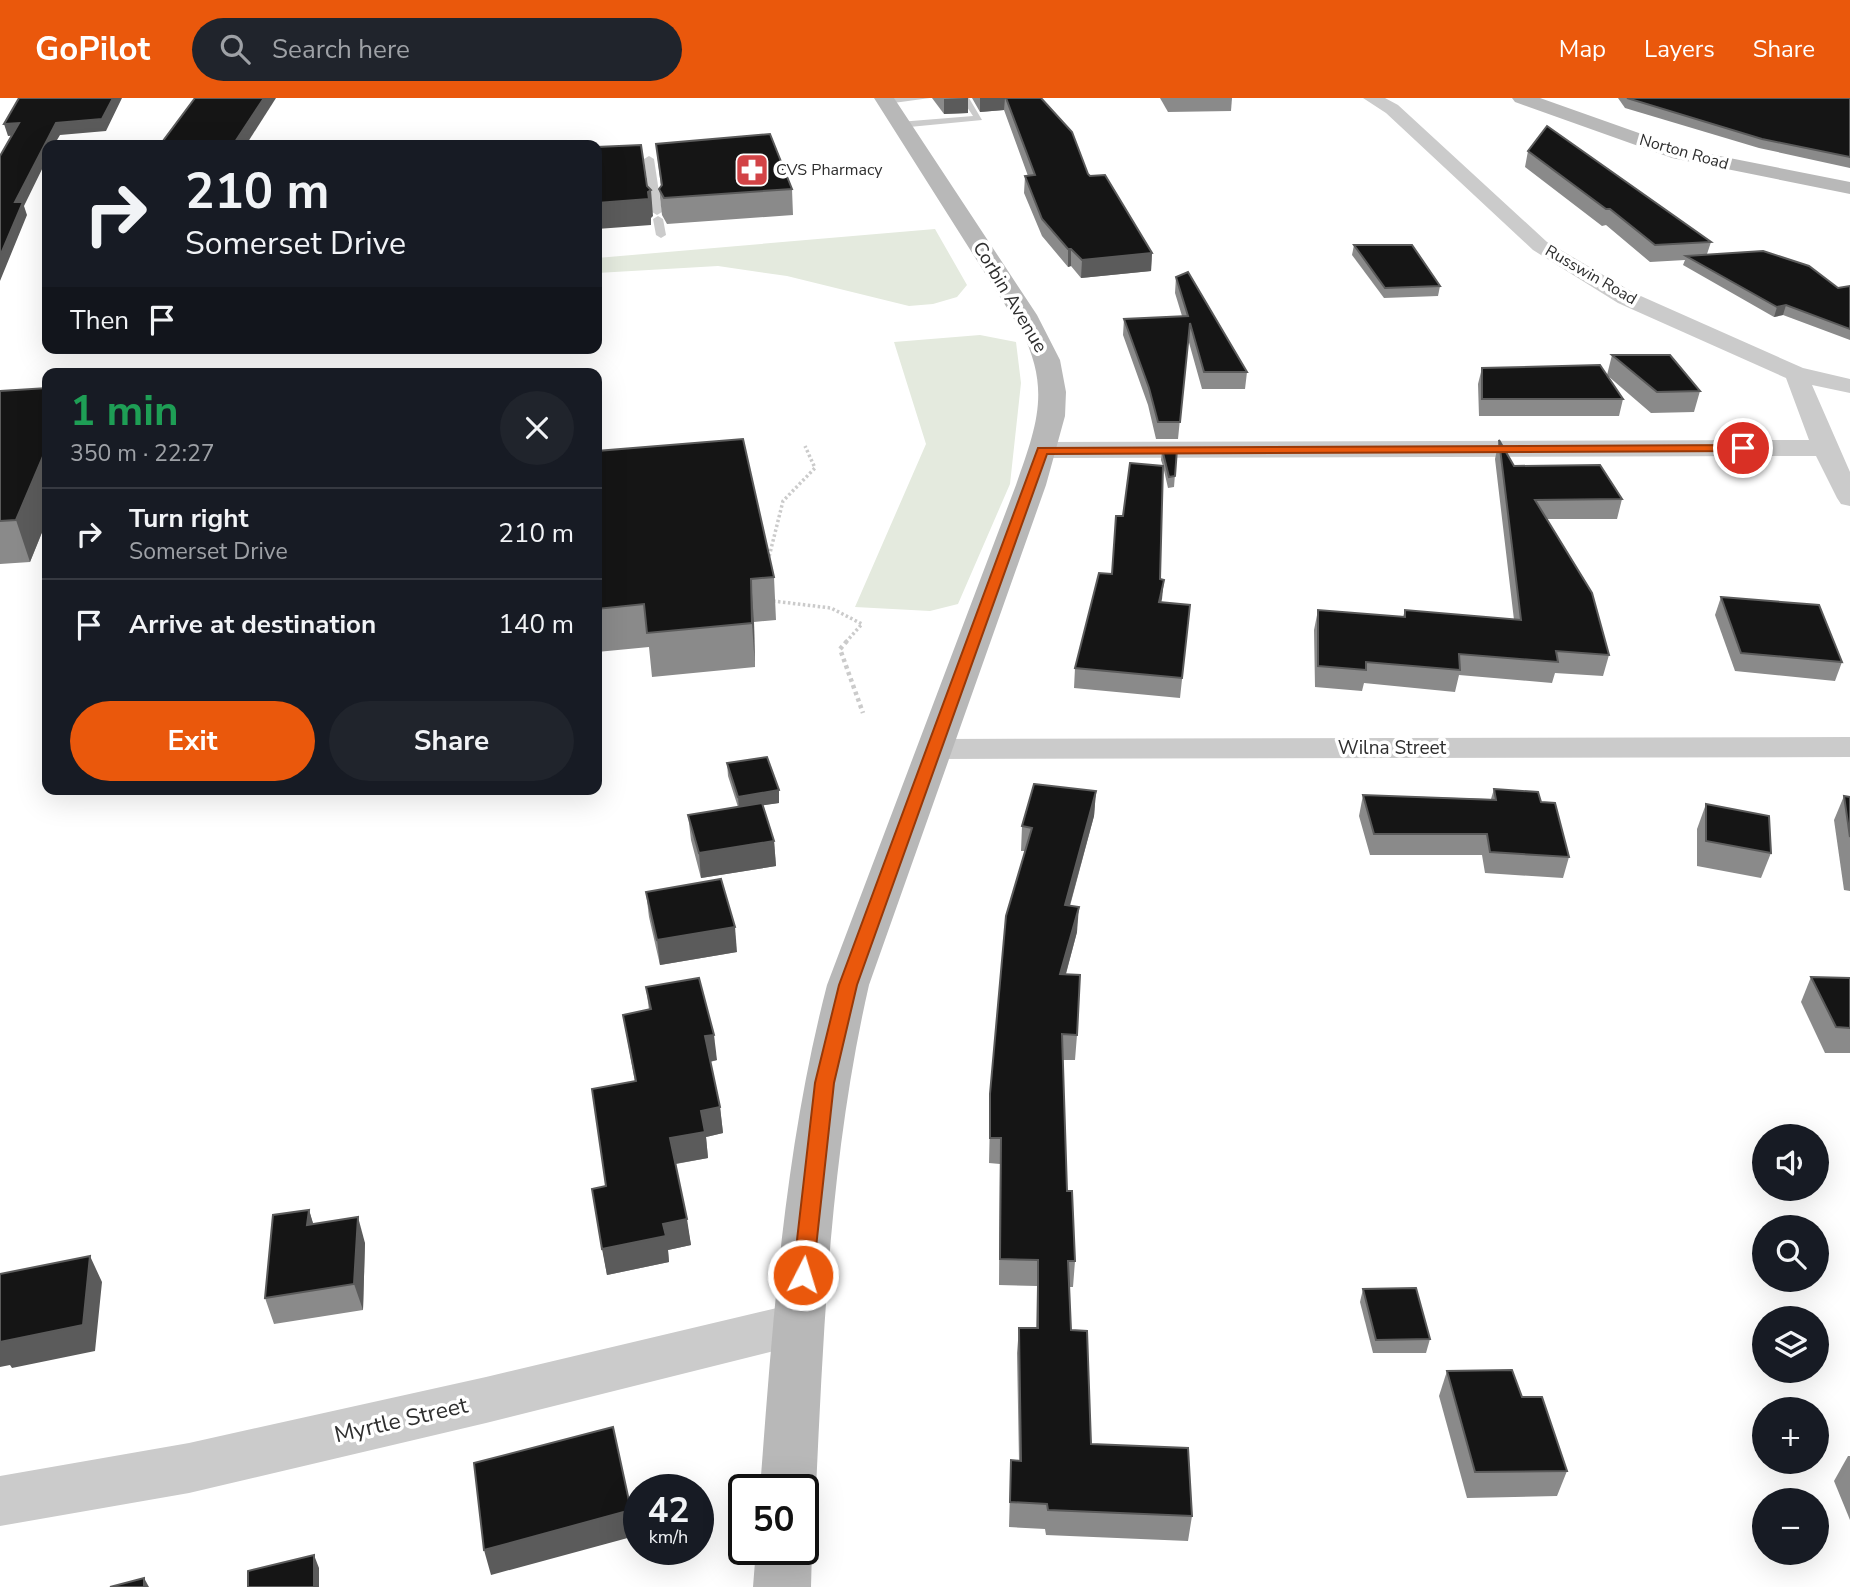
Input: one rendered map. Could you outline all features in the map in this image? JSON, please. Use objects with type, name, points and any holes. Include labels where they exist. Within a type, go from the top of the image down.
[{"type":"main road","name":"Norton Road","points":[[1522,98],[1679,154],[1850,188]]},
{"type":"main road","name":"Corbin Avenue","points":[[789,1474],[798,1324],[814,1163],[824,1083],[835,1033],[848,985],[1042,450],[1051,421],[1054,394],[1046,356],[1021,309],[890,108]]},
{"type":"main road","points":[[782,1587],[783,1565]]},
{"type":"street","name":"Russwin Road","points":[[1372,98],[1392,109],[1540,246],[1626,298],[1796,374],[1850,386]]},
{"type":"street","points":[[1796,374],[1825,448],[1850,498]]},
{"type":"street","points":[[1042,450],[1825,448]]},
{"type":"street","name":"Wilna Street","points":[[934,749],[1850,747]]},
{"type":"street","name":"Myrtle Street","points":[[0,1500],[189,1468],[486,1400],[798,1324]]},
{"type":"lane","points":[[890,108],[932,107],[979,118],[965,98]]},
{"type":"lane","points":[[890,108],[932,107]]},
{"type":"lane","points":[[649,159],[661,235]]},
{"type":"path","points":[[769,574],[768,561],[783,501],[815,468],[805,446]]},
{"type":"path","points":[[771,588],[773,601],[831,608],[862,624],[840,649],[863,713]]},
{"type":"shaded area","points":[[935,229],[967,285],[957,297],[933,304],[909,306],[787,276],[718,266],[602,273],[602,258]]},
{"type":"shaded area","points":[[980,335],[1016,342],[1021,383],[1010,484],[958,604],[930,611],[855,607],[926,444],[894,342]]},
{"type":"building","points":[[19,98],[113,98],[102,119],[56,123],[47,140],[42,140],[42,150],[15,202],[23,202],[0,256],[0,156],[19,123],[4,124]]},
{"type":"building","points":[[195,98],[264,98],[236,140],[164,140]]},
{"type":"building","points":[[1006,98],[1041,98],[1072,132],[1088,174],[1105,175],[1152,253],[1082,260],[1068,249],[1042,219],[1025,176],[1035,175]]},
{"type":"building","points":[[1627,98],[1850,98],[1850,157],[1762,139]]},
{"type":"building","points":[[1547,126],[1711,242],[1655,245],[1610,209],[1606,209],[1528,151]]},
{"type":"building","points":[[770,134],[792,189],[664,198],[659,189],[662,185],[656,144]]},
{"type":"building","points":[[641,145],[647,186],[651,190],[648,192],[649,199],[602,203],[602,147]]},
{"type":"building","points":[[1354,245],[1412,245],[1440,286],[1385,288]]},
{"type":"building","points":[[1763,251],[1809,266],[1838,288],[1850,286],[1850,329],[1786,305],[1777,307],[1686,256]]},
{"type":"building","points":[[1188,272],[1247,372],[1204,372],[1190,323],[1180,422],[1158,422],[1149,388],[1124,319],[1188,316],[1176,277]]},
{"type":"building","points":[[1612,355],[1670,355],[1700,391],[1657,392]]},
{"type":"building","points":[[1600,365],[1623,399],[1482,399],[1482,368]]},
{"type":"building","points":[[42,388],[42,459],[16,520],[0,521],[0,391]]},
{"type":"building","points":[[743,439],[774,577],[751,579],[752,623],[647,633],[644,604],[602,608],[602,451]]},
{"type":"building","points":[[1499,440],[1514,466],[1600,465],[1622,499],[1535,500],[1592,593],[1609,655],[1556,651],[1558,662],[1459,654],[1460,670],[1366,662],[1366,670],[1318,666],[1318,610],[1405,617],[1405,610],[1521,620]]},
{"type":"building","points":[[1162,449],[1177,449],[1175,476],[1169,477]]},
{"type":"building","points":[[1130,463],[1163,466],[1160,579],[1164,580],[1159,602],[1190,605],[1182,678],[1075,668],[1099,573],[1112,574],[1116,516],[1123,516]]},
{"type":"building","points":[[1721,597],[1819,605],[1842,662],[1741,653]]},
{"type":"building","points":[[767,757],[779,790],[738,797],[727,763]]},
{"type":"building","points":[[1034,784],[1096,791],[1065,905],[1079,907],[1060,974],[1080,975],[1077,1035],[1062,1034],[1067,1191],[1072,1191],[1075,1261],[1068,1261],[1071,1330],[1087,1331],[1091,1444],[1188,1448],[1192,1516],[1048,1510],[1047,1504],[1010,1502],[1011,1460],[1021,1461],[1019,1328],[1038,1328],[1038,1260],[1000,1259],[1001,1138],[990,1138],[990,1094],[1006,916],[1032,828],[1022,826]]},
{"type":"building","points":[[1494,789],[1538,792],[1541,802],[1555,803],[1569,857],[1490,852],[1487,834],[1374,834],[1363,795],[1496,800]]},
{"type":"building","points":[[1844,796],[1850,797],[1850,837]]},
{"type":"building","points":[[762,803],[774,841],[699,853],[688,815]]},
{"type":"building","points":[[1706,804],[1769,816],[1771,853],[1706,841]]},
{"type":"building","points":[[721,879],[735,927],[657,940],[646,892]]},
{"type":"building","points":[[1811,977],[1850,978],[1850,1028],[1836,1027]]},
{"type":"building","points":[[699,978],[714,1035],[705,1036],[720,1107],[701,1111],[705,1132],[670,1138],[687,1219],[663,1224],[666,1236],[602,1249],[592,1189],[606,1186],[592,1089],[636,1081],[623,1015],[651,1009],[646,987]]},
{"type":"building","points":[[309,1210],[307,1225],[358,1217],[354,1284],[265,1298],[273,1215]]},
{"type":"building","points":[[90,1256],[83,1325],[0,1342],[0,1274]]},
{"type":"building","points":[[1416,1288],[1430,1339],[1376,1340],[1363,1289]]},
{"type":"building","points":[[1512,1370],[1522,1397],[1542,1397],[1567,1471],[1475,1472],[1447,1371]]},
{"type":"building","points":[[613,1427],[623,1474],[623,1512],[484,1550],[474,1463]]},
{"type":"building","points":[[314,1555],[314,1587],[248,1587],[248,1571]]},
{"type":"building","points":[[144,1578],[144,1587],[110,1587]]},
{"type":"place","name":"CVS Pharmacy","points":[[752,170]]},
{"type":"route","points":[[803,1275],[824,1083],[848,985],[1042,450],[1743,448]]}]
